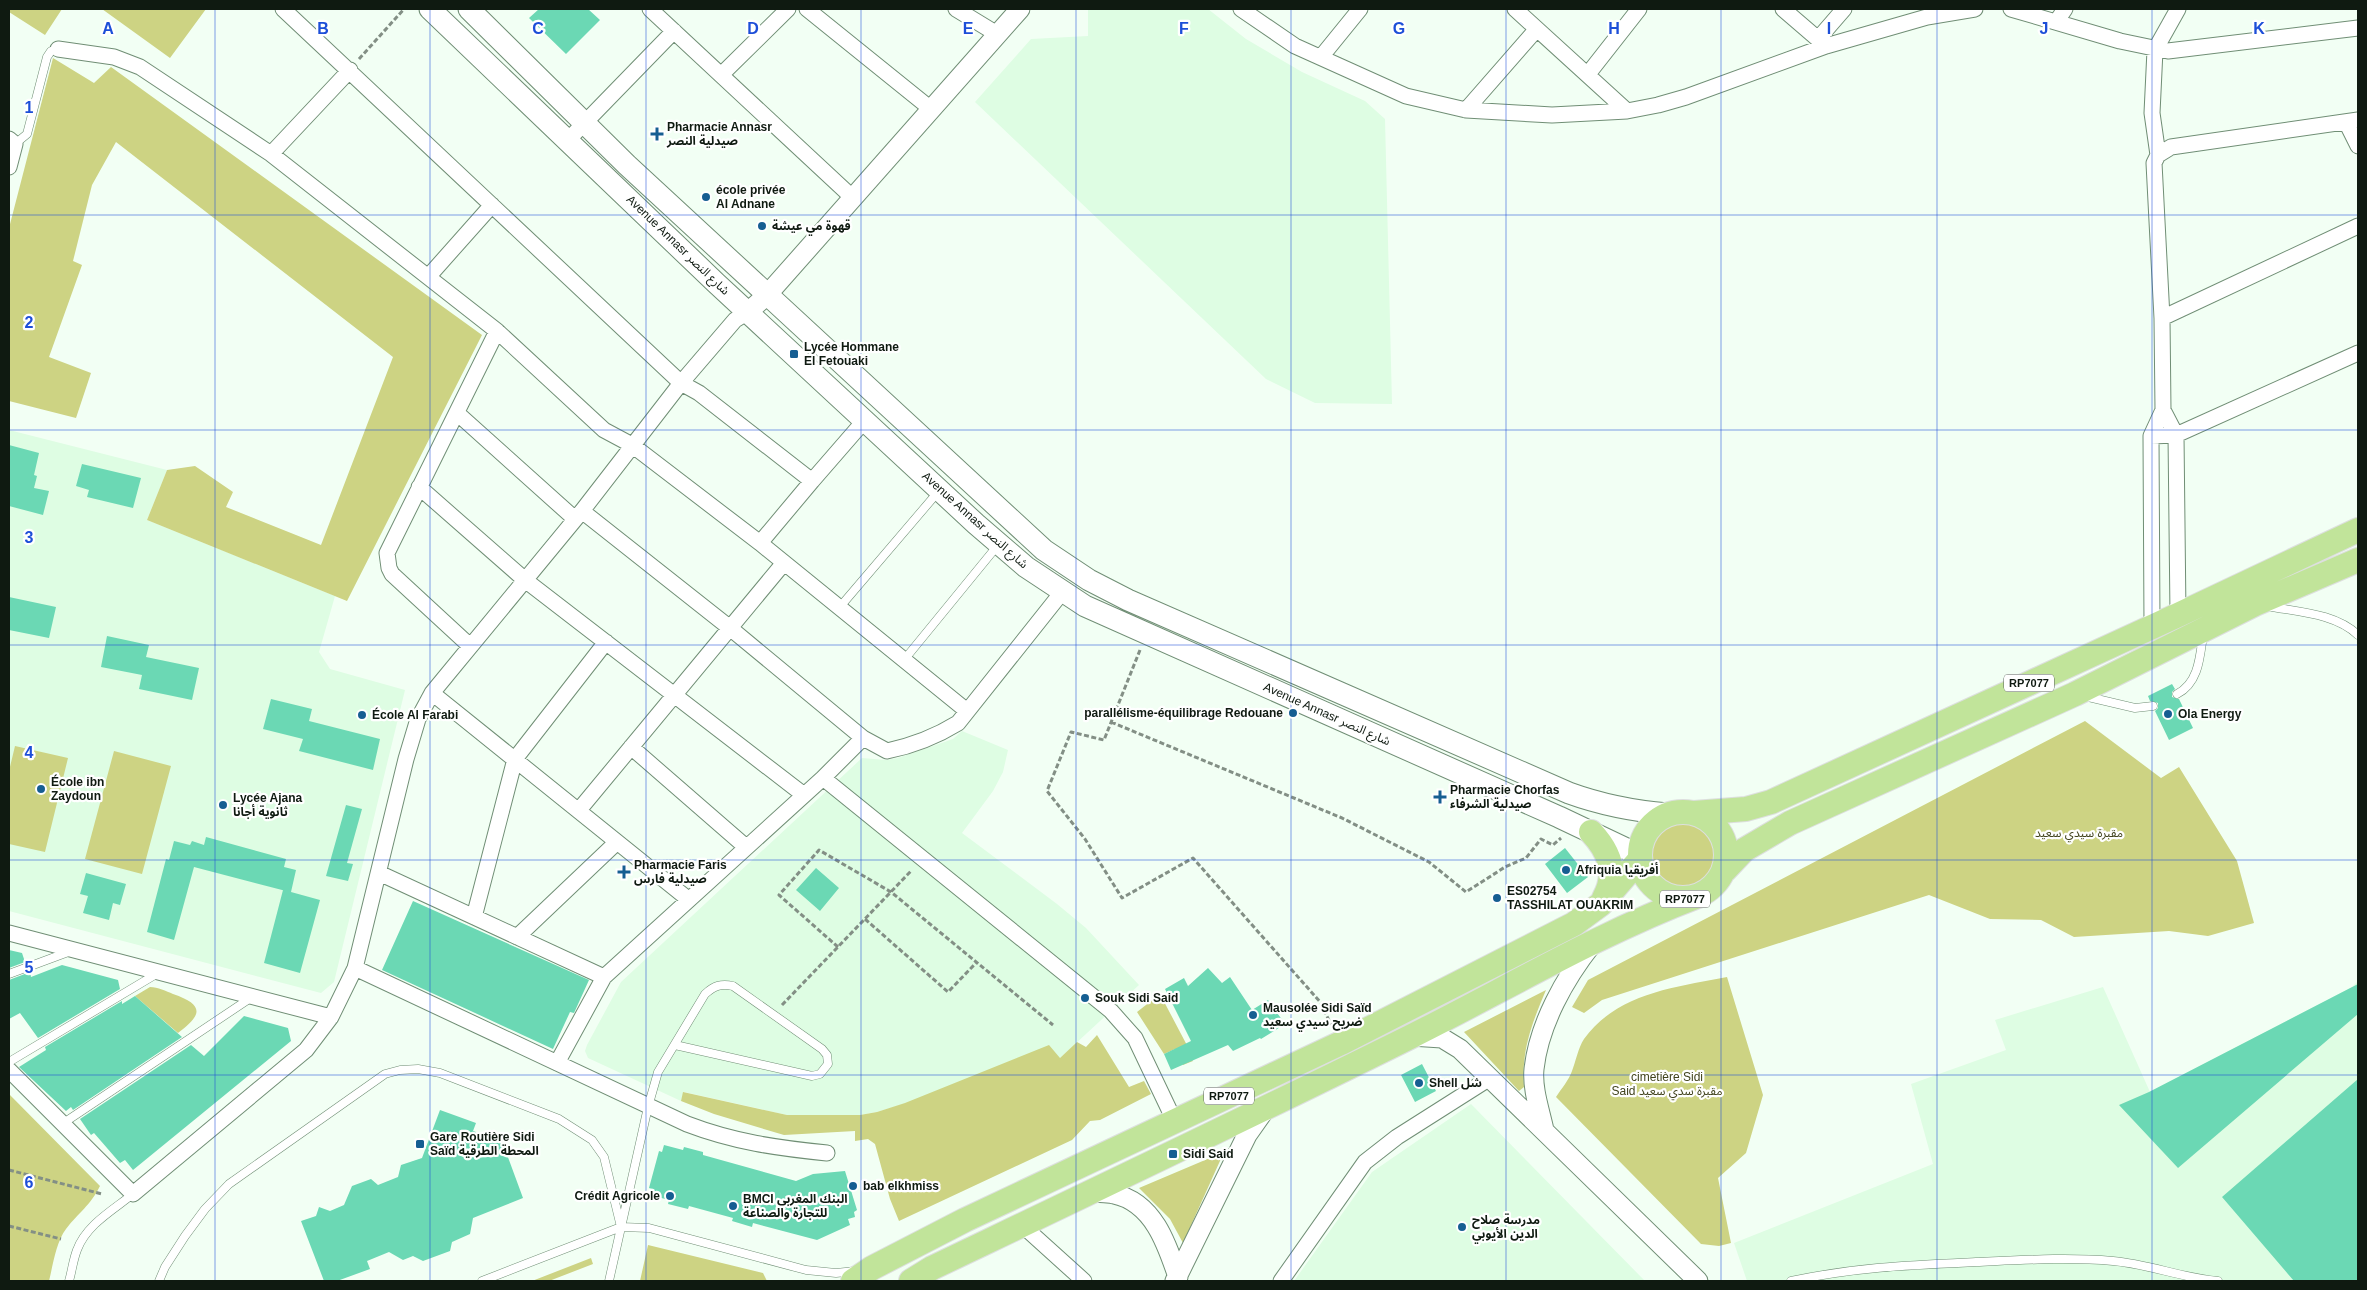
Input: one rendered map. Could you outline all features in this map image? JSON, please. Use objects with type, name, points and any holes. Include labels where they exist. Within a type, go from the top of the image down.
[{"type":"main road","name":"Avenue Annasr شارع النصر","points":[[430,9],[748,312],[1026,567],[1085,606],[1583,828],[1639,857]]},
{"type":"main road","name":"Avenue Annasr شارع النصر","points":[[469,9],[584,124],[767,296],[1044,550],[1089,580],[1128,600],[1569,793],[1594,802],[1628,810],[1668,814]]},
{"type":"main road","name":"RP7077","points":[[1698,896],[1685,899],[1672,897],[1660,892],[1650,884],[1643,872],[1639,857],[1641,842],[1647,830],[1656,820],[1668,814],[1681,811],[1694,813],[1746,809],[1772,802],[2358,530]]},
{"type":"main road","name":"RP7077","points":[[911,1281],[932,1268],[1412,1036],[1646,916],[1710,890],[1725,870],[1744,850],[1790,823],[2075,694],[2255,604],[2358,560]]},
{"type":"main road","points":[[1694,813],[1707,818],[1722,835],[1727,855],[1725,870]]},
{"type":"main road","points":[[1583,828],[1602,843],[1609,858],[1612,874],[1608,890],[1601,904]]},
{"type":"main road","name":"RP7077","points":[[853,1281],[872,1268],[965,1220],[1341,1043],[1574,924],[1601,904],[1639,857]]},
{"type":"street","points":[[283,9],[681,383],[699,393],[812,481]]},
{"type":"street","points":[[650,9],[853,198]]},
{"type":"street","points":[[721,75],[788,9]]},
{"type":"street","points":[[807,9],[931,109]]},
{"type":"street","points":[[956,9],[997,34]]},
{"type":"street","points":[[9,1070],[61,1125],[133,1194],[306,1050],[331,1017],[355,968],[406,759],[418,719],[432,693],[578,515],[681,383],[735,320],[767,296],[1020,9]]},
{"type":"street","points":[[1243,9],[1295,46],[1406,96],[1466,110],[1552,114],[1627,111],[1686,97],[1822,42],[1927,17],[1975,9]]},
{"type":"street","points":[[1321,57],[1360,9]]},
{"type":"street","points":[[1515,9],[1627,111]]},
{"type":"street","points":[[1588,74],[1639,9]]},
{"type":"street","points":[[1783,9],[1822,42]]},
{"type":"street","points":[[1822,42],[1844,9]]},
{"type":"street","points":[[2011,9],[2155,50],[2193,49],[2358,28]]},
{"type":"street","points":[[2056,22],[2065,9]]},
{"type":"street","points":[[2152,627],[2151,436],[2163,410],[2162,318],[2153,170],[2158,155],[2152,112],[2155,50],[2178,9]]},
{"type":"street","points":[[1466,110],[1536,30]]},
{"type":"street","points":[[568,140],[674,31]]},
{"type":"street","points":[[58,49],[114,57],[140,67],[271,154],[497,331],[604,430],[632,445],[760,543],[783,564],[967,711]]},
{"type":"street","points":[[271,154],[350,70]]},
{"type":"street","points":[[2158,155],[2171,147],[2352,121],[2358,146]]},
{"type":"street","points":[[9,167],[12,141]]},
{"type":"street","points":[[428,277],[492,205]]},
{"type":"street","points":[[2162,318],[2358,226]]},
{"type":"street","points":[[470,646],[388,568],[387,553],[497,331]]},
{"type":"street","points":[[2151,436],[2176,436],[2358,353]]},
{"type":"street","points":[[2163,410],[2176,436],[2178,615]]},
{"type":"street","points":[[457,412],[578,515],[730,628],[863,738],[887,751],[901,748],[958,723],[1063,592]]},
{"type":"street","points":[[760,543],[865,420]]},
{"type":"street","points":[[419,488],[525,580],[804,795]]},
{"type":"street","points":[[579,810],[783,564]]},
{"type":"street","points":[[474,917],[515,759],[606,642]]},
{"type":"street","points":[[432,693],[688,899]]},
{"type":"street","points":[[557,1063],[604,977],[823,778],[863,738]]},
{"type":"street","points":[[631,747],[746,847]]},
{"type":"street","points":[[823,778],[1111,1011],[1135,1038],[1175,1122]]},
{"type":"street","points":[[517,937],[616,842]]},
{"type":"street","points":[[379,874],[604,977]]},
{"type":"street","points":[[9,933],[331,1017]]},
{"type":"street","points":[[1544,1130],[1536,1098],[1534,1070],[1539,1045],[1556,1000],[1577,963],[1593,942]]},
{"type":"street","points":[[355,968],[648,1107],[719,1136],[750,1144],[827,1153]]},
{"type":"street","points":[[1412,1036],[1442,1038],[1450,1042],[1544,1130],[1698,1281]]},
{"type":"street","points":[[1281,1281],[1365,1162],[1397,1136],[1490,1078]]},
{"type":"street","points":[[1178,1280],[1247,1135],[1266,1107]]},
{"type":"street","points":[[1090,1192],[1115,1194],[1129,1200],[1146,1212],[1158,1227],[1168,1246],[1178,1280]]},
{"type":"street","points":[[1022,1225],[1084,1281]]},
{"type":"lane","points":[[12,141],[27,134],[47,56],[51,51],[58,49]]},
{"type":"lane","points":[[840,608],[940,490]]},
{"type":"lane","points":[[904,660],[999,544]]},
{"type":"lane","points":[[2255,604],[2329,618],[2342,623],[2358,636]]},
{"type":"lane","points":[[2177,694],[2184,690],[2196,673],[2204,630]]},
{"type":"lane","points":[[2075,694],[2135,708],[2153,706]]},
{"type":"lane","points":[[9,974],[73,951]]},
{"type":"lane","points":[[9,1062],[158,973]]},
{"type":"lane","points":[[609,1281],[648,1107],[658,1072],[705,994],[718,985],[733,986],[825,1052],[828,1060],[824,1071],[812,1076],[675,1045]]},
{"type":"lane","points":[[61,1125],[252,997]]},
{"type":"lane","points":[[158,1281],[185,1236],[205,1209],[229,1184],[385,1074],[400,1070],[418,1069],[440,1073],[559,1120],[592,1140],[604,1157],[621,1227]]},
{"type":"lane","points":[[70,1281],[77,1250],[85,1236],[95,1224],[133,1194]]},
{"type":"lane","points":[[482,1281],[621,1227],[649,1228],[806,1270],[836,1273],[872,1268]]},
{"type":"lane","points":[[1791,1281],[1841,1271],[1906,1264],[2037,1259],[2112,1261],[2142,1264],[2199,1279],[2218,1281]]},
{"type":"path","points":[[350,70],[404,9]]},
{"type":"path","points":[[1147,633],[1104,740],[1071,732],[1048,791],[1085,839],[1122,898],[1193,858],[1321,1003],[1341,1043]]},
{"type":"path","points":[[1111,722],[1342,818],[1429,862],[1466,892],[1505,867],[1526,858],[1541,839],[1553,845],[1583,828]]},
{"type":"path","points":[[838,947],[779,895],[819,850],[891,892],[1052,1025]]},
{"type":"path","points":[[773,1014],[924,858]]},
{"type":"path","points":[[865,919],[948,992],[976,963]]},
{"type":"path","points":[[9,1170],[102,1194]]},
{"type":"path","points":[[9,1226],[61,1239]]},
{"type":"shaded area","points":[[1088,9],[1208,9],[1246,39],[1302,72],[1365,101],[1385,119],[1392,404],[1315,403],[1266,379],[975,102],[1031,39],[1088,36]]},
{"type":"shaded area","name":"Lycée Ajana ثانوية أجانا","points":[[9,430],[167,470],[147,520],[335,596],[319,652],[330,669],[405,690],[334,982],[321,993],[9,911]]},
{"type":"shaded area","points":[[962,731],[1008,750],[1003,772],[993,791],[962,833],[1086,928],[1139,985],[1060,1058],[877,1112],[860,1115],[787,1115],[684,1092],[681,1101],[588,1058],[585,1051],[587,1045],[621,982],[862,758],[886,760],[898,758],[953,739]]},
{"type":"shaded area","points":[[2358,981],[2358,1281],[1747,1281],[1734,1243],[1933,1164],[1911,1084],[2006,1050],[1995,1020],[2103,987],[2150,1092],[2352,987]]},
{"type":"shaded area","name":"مدرسة صلاح الدين الأيوبي","points":[[1471,1104],[1645,1281],[1294,1281],[1372,1172]]},
{"type":"green space","points":[[9,9],[62,9],[45,35],[9,12]]},
{"type":"green space","points":[[102,9],[206,9],[170,58]]},
{"type":"green space","points":[[53,58],[94,83],[111,67],[482,335],[347,601],[147,520],[167,470],[195,466],[233,492],[226,507],[321,545],[393,357],[116,142],[92,185],[73,261],[82,265],[49,357],[91,373],[76,418],[9,401],[9,228]]},
{"type":"green space","name":"مقبرة سيدي سعيد","points":[[2085,721],[2161,778],[2179,767],[2237,861],[2254,923],[2208,936],[2169,931],[2074,937],[2041,920],[1990,919],[1929,895],[1602,1000],[1584,1013],[1572,1007],[1588,980]]},
{"type":"green space","points":[[15,746],[68,758],[45,852],[9,844],[9,771]]},
{"type":"green space","points":[[114,751],[171,766],[142,874],[85,859]]},
{"type":"green space","points":[[1683,823],[1701,829],[1709,837],[1715,855],[1709,873],[1701,881],[1683,887],[1665,881],[1657,873],[1651,855],[1657,837],[1665,829]]},
{"type":"green space","name":"cimetière Sidi Said مقبرة سدي سعيد","points":[[1727,977],[1763,1095],[1746,1153],[1718,1178],[1731,1243],[1719,1246],[1701,1244],[1556,1097],[1571,1074],[1584,1039],[1613,1011],[1649,994]]},
{"type":"green space","points":[[150,987],[162,989],[191,1002],[195,1006],[196,1011],[192,1021],[178,1033],[135,996]]},
{"type":"green space","points":[[1546,990],[1529,1037],[1524,1061],[1524,1087],[1519,1091],[1464,1032]]},
{"type":"green space","points":[[1160,994],[1190,1051],[1188,1052],[1193,1061],[1183,1065],[1175,1049],[1164,1054],[1137,1012]]},
{"type":"green space","points":[[1097,1035],[1129,1087],[1144,1081],[1151,1094],[1100,1120],[1090,1121],[1072,1140],[899,1221],[890,1199],[875,1144],[868,1139],[855,1141],[855,1131],[784,1135],[714,1114],[681,1101],[683,1092],[787,1115],[860,1115],[905,1103],[1049,1045],[1060,1058],[1077,1042],[1086,1047]]},
{"type":"green space","points":[[9,1094],[100,1186],[92,1199],[63,1234],[55,1254],[49,1281],[9,1281]]},
{"type":"green space","points":[[1224,1152],[1183,1243],[1170,1219],[1139,1188]]},
{"type":"green space","points":[[648,1245],[763,1273],[767,1281],[640,1281]]},
{"type":"green space","points":[[591,1258],[593,1264],[549,1281],[532,1281]]},
{"type":"building","points":[[539,9],[588,9],[600,20],[566,54],[529,18]]},
{"type":"building","points":[[9,445],[39,453],[34,475],[37,476],[34,488],[49,491],[43,515],[9,506]]},
{"type":"building","points":[[82,464],[141,478],[133,508],[87,497],[89,490],[76,486]]},
{"type":"building","points":[[9,597],[56,607],[49,638],[9,630]]},
{"type":"building","points":[[107,636],[149,645],[146,657],[199,668],[192,700],[139,689],[142,675],[101,667]]},
{"type":"building","points":[[2172,684],[2175,689],[2172,692],[2172,697],[2179,699],[2193,728],[2169,740],[2155,711],[2158,708],[2158,703],[2150,701],[2148,696]]},
{"type":"building","points":[[271,699],[312,709],[309,721],[380,739],[373,770],[299,751],[303,739],[263,729]]},
{"type":"building","points":[[346,805],[362,809],[347,863],[353,864],[348,881],[326,876]]},
{"type":"building","points":[[206,837],[286,859],[284,867],[296,870],[291,892],[320,900],[300,973],[264,963],[283,890],[194,867],[174,940],[147,932],[166,859],[169,860],[174,841],[190,845],[192,841],[204,845]]},
{"type":"building","name":"Afriquia أفريقيا","points":[[1565,848],[1588,877],[1567,893],[1545,864]]},
{"type":"building","points":[[816,868],[839,888],[820,911],[796,890]]},
{"type":"building","points":[[86,873],[126,884],[120,905],[113,903],[109,920],[83,913],[88,896],[80,894]]},
{"type":"building","points":[[413,901],[589,980],[574,1013],[570,1012],[553,1049],[382,970]]},
{"type":"building","points":[[9,950],[22,953],[25,962],[9,968]]},
{"type":"building","points":[[62,965],[118,980],[120,989],[38,1038],[20,1013],[9,1019],[9,980],[30,972],[31,977]]},
{"type":"building","name":"Mausolée Sidi Saïd ضريح سيدي سعيد","points":[[1208,968],[1222,983],[1230,977],[1252,1010],[1268,1000],[1285,1024],[1261,1039],[1233,1051],[1228,1045],[1171,1070],[1164,1054],[1191,1041],[1165,989],[1184,978],[1188,986]]},
{"type":"building","points":[[2358,984],[2358,1014],[2178,1168],[2119,1105],[2149,1092]]},
{"type":"building","points":[[135,996],[182,1037],[73,1110],[71,1107],[66,1111],[19,1067],[46,1050],[45,1047],[122,1001],[122,1004]]},
{"type":"building","points":[[244,1016],[288,1028],[291,1041],[133,1170],[125,1160],[120,1163],[94,1133],[91,1135],[80,1119],[191,1045],[204,1056]]},
{"type":"building","name":"Shell شل","points":[[1422,1064],[1436,1091],[1415,1102],[1401,1075]]},
{"type":"building","points":[[2358,1079],[2358,1281],[2294,1281],[2222,1197]]},
{"type":"building","points":[[440,1110],[476,1123],[473,1131],[502,1141],[523,1198],[473,1218],[470,1234],[452,1242],[450,1251],[423,1261],[413,1256],[403,1260],[389,1252],[367,1261],[370,1269],[337,1281],[324,1281],[301,1221],[316,1216],[319,1207],[330,1211],[344,1205],[352,1186],[371,1179],[378,1185],[398,1177],[401,1165],[422,1158]]},
{"type":"building","points":[[664,1145],[683,1150],[684,1147],[703,1152],[703,1155],[796,1181],[813,1174],[845,1171],[857,1210],[854,1212],[855,1217],[848,1219],[850,1225],[817,1240],[753,1223],[752,1227],[732,1221],[733,1218],[689,1206],[688,1209],[668,1204],[669,1200],[650,1195],[652,1189],[649,1188],[659,1151],[662,1152]]},
{"type":"place","name":"Pharmacie Annasr صيدلية النصر","points":[[657,134]]},
{"type":"place","name":"école privée Al Adnane","points":[[706,197]]},
{"type":"place","name":"قهوة مي عيشة","points":[[762,226]]},
{"type":"place","name":"Lycée Hommane El Fetouaki","points":[[794,354]]},
{"type":"place","name":"parallélisme-équilibrage Redouane","points":[[1293,713]]},
{"type":"place","name":"Ola Energy","points":[[2168,714]]},
{"type":"place","name":"École Al Farabi","points":[[362,715]]},
{"type":"place","name":"École ibn Zaydoun","points":[[41,789]]},
{"type":"place","name":"Pharmacie Chorfas صيدلية الشرفاء","points":[[1440,797]]},
{"type":"place","name":"Lycée Ajana ثانوية أجانا","points":[[223,805]]},
{"type":"place","name":"Afriquia أفريقيا","points":[[1566,870]]},
{"type":"place","name":"Pharmacie Faris صيدلية فارس","points":[[624,872]]},
{"type":"place","name":"ES02754 TASSHILAT OUAKRIM","points":[[1497,898]]},
{"type":"place","name":"Souk Sidi Said","points":[[1085,998]]},
{"type":"place","name":"Mausolée Sidi Saïd ضريح سيدي سعيد","points":[[1253,1015]]},
{"type":"place","name":"Shell شل","points":[[1419,1083]]},
{"type":"place","name":"Gare Routière Sidi Saïd المحطة الطرقية","points":[[420,1144]]},
{"type":"place","name":"Sidi Said","points":[[1173,1154]]},
{"type":"place","name":"bab elkhmiss","points":[[853,1186]]},
{"type":"place","name":"Crédit Agricole","points":[[670,1196]]},
{"type":"place","name":"BMCI البنك المغربي للتجارة والصناعة","points":[[733,1206]]},
{"type":"place","name":"مدرسة صلاح الدين الأيوبي","points":[[1462,1227]]}]
